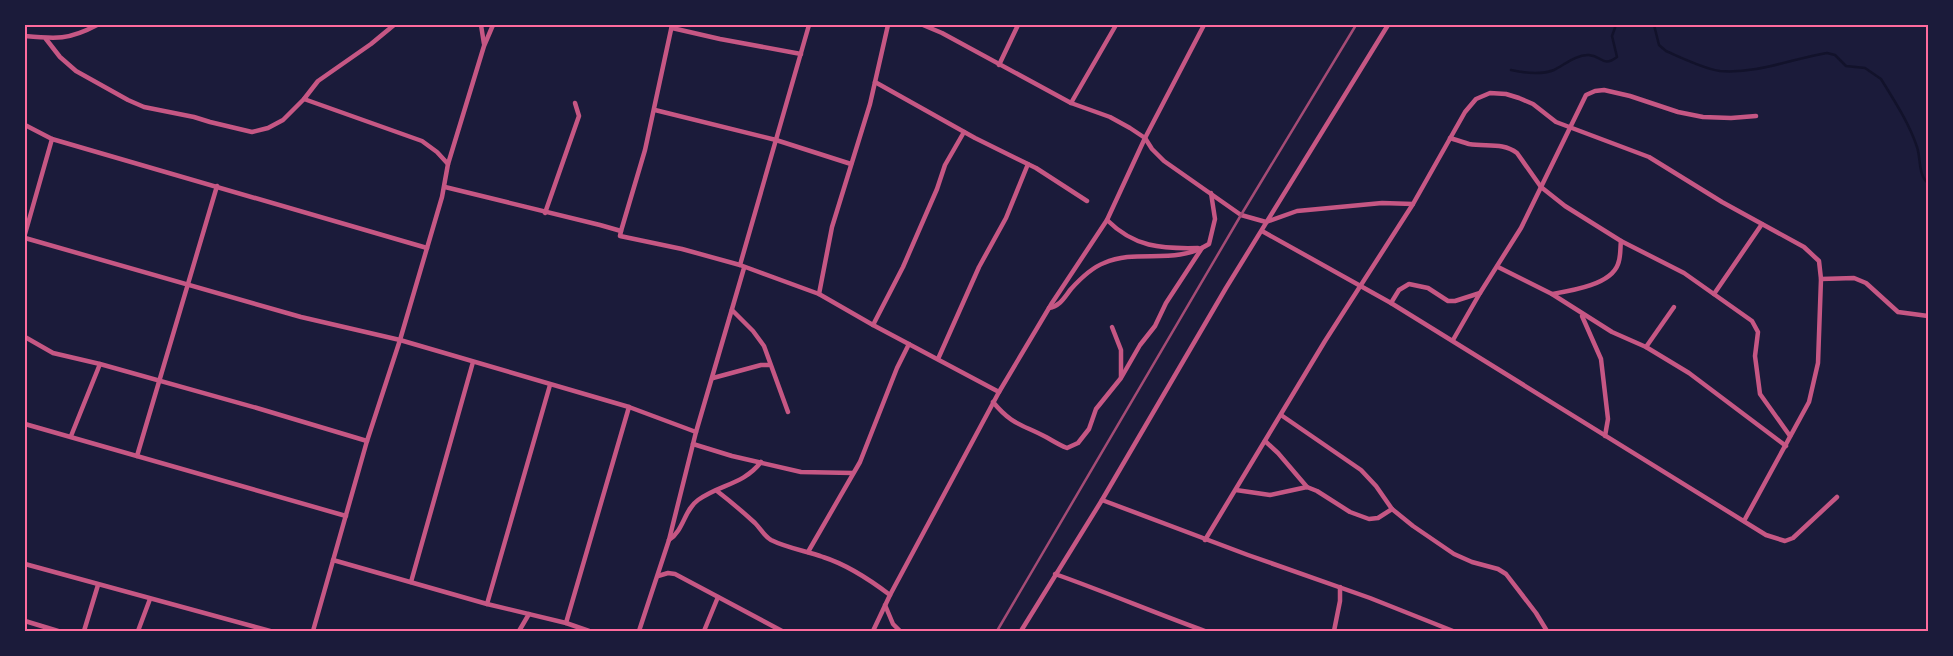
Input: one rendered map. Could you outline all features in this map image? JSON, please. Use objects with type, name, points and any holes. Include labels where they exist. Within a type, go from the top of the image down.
[{"type":"street","points":[[26,35],[46,39],[65,38],[85,32],[97,25]]},
{"type":"street","points":[[46,39],[60,58],[76,71],[128,100],[144,107],[194,117],[252,132],[268,128],[283,120],[304,99],[318,81],[371,44],[394,25]]},
{"type":"street","points":[[481,25],[484,46]]},
{"type":"street","points":[[313,631],[367,441],[400,340],[445,187],[448,164],[484,46],[493,25]]},
{"type":"street","points":[[639,631],[669,540],[696,432],[732,310],[776,140],[809,25]]},
{"type":"street","points":[[818,294],[832,227],[876,82],[888,25]]},
{"type":"street","points":[[923,25],[933,27],[999,65],[1071,102],[1110,117],[1145,138],[1152,150],[1164,161],[1241,215],[1266,222],[1297,211],[1382,203],[1413,204]]},
{"type":"street","points":[[999,65],[1018,25]]},
{"type":"street","points":[[1071,102],[1116,25]]},
{"type":"street","points":[[873,631],[890,595],[999,392],[1048,308],[1106,220],[1145,138],[1204,25]]},
{"type":"street","points":[[1021,631],[1102,500],[1178,368],[1266,222],[1388,25]]},
{"type":"street","points":[[801,54],[720,39],[672,26],[655,110],[620,236],[682,249],[742,267],[818,294],[873,326],[999,392]]},
{"type":"street","points":[[876,82],[964,132],[1028,164],[1087,201]]},
{"type":"street","points":[[1453,340],[1525,221],[1586,95],[1604,90],[1678,112],[1703,117],[1730,118],[1756,116]]},
{"type":"street","points":[[1205,540],[1360,285],[1413,204],[1471,103],[1490,93],[1506,94],[1519,98],[1533,104],[1556,122],[1650,156],[1722,202],[1814,255],[1819,261],[1821,280],[1817,371],[1809,402],[1744,521]]},
{"type":"street","points":[[304,99],[422,141],[437,152],[448,164]]},
{"type":"street","points":[[545,213],[579,116],[574,103]]},
{"type":"street","points":[[655,110],[776,140],[851,164]]},
{"type":"street","points":[[25,125],[52,139],[427,248]]},
{"type":"street","points":[[873,326],[903,267],[937,189],[945,165],[964,132]]},
{"type":"street","points":[[1450,138],[1470,144],[1512,149],[1517,153],[1541,187],[1565,206],[1621,241],[1678,269],[1748,318],[1756,326],[1758,332],[1755,356],[1760,394],[1790,436]]},
{"type":"street","points":[[25,234],[52,139]]},
{"type":"street","points":[[938,359],[979,267],[1006,218],[1028,164]]},
{"type":"street","points":[[137,456],[217,186]]},
{"type":"street","points":[[445,187],[600,225],[620,232]]},
{"type":"street","points":[[1048,308],[1056,307],[1090,269],[1105,262],[1124,257],[1178,256],[1208,244],[1214,225],[1214,207],[1211,193]]},
{"type":"street","points":[[1106,220],[1131,239],[1160,248],[1202,248]]},
{"type":"street","points":[[1714,294],[1762,224]]},
{"type":"street","points":[[1262,231],[1360,285],[1453,340],[1766,535],[1785,541],[1793,538],[1837,497]]},
{"type":"street","points":[[25,238],[301,316],[400,340],[629,407],[696,432]]},
{"type":"street","points":[[1552,294],[1584,287],[1608,277],[1615,271],[1618,264],[1621,241]]},
{"type":"street","points":[[994,402],[1004,416],[1013,422],[1067,448],[1073,446],[1089,429],[1096,409],[1121,378],[1202,248]]},
{"type":"street","points":[[1498,267],[1552,294],[1612,332],[1646,347],[1689,373],[1786,446]]},
{"type":"street","points":[[1821,280],[1854,278],[1866,282],[1898,312],[1928,316]]},
{"type":"street","points":[[1391,303],[1399,290],[1409,284],[1428,288],[1448,300],[1455,301],[1480,293]]},
{"type":"street","points":[[1646,347],[1674,306]]},
{"type":"street","points":[[732,310],[760,340],[788,412]]},
{"type":"street","points":[[1582,314],[1601,359],[1608,419],[1605,436]]},
{"type":"street","points":[[1112,327],[1121,350],[1121,378]]},
{"type":"street","points":[[25,337],[53,354],[100,364],[258,408],[367,441]]},
{"type":"street","points":[[808,552],[866,447],[897,368],[909,344]]},
{"type":"street","points":[[411,582],[473,362]]},
{"type":"street","points":[[71,436],[100,364]]},
{"type":"street","points":[[713,378],[760,365],[769,365]]},
{"type":"street","points":[[487,604],[550,384]]},
{"type":"street","points":[[566,623],[629,407]]},
{"type":"street","points":[[1281,414],[1361,470],[1376,486],[1392,509],[1413,526],[1454,554],[1472,562],[1498,569],[1506,574],[1536,613],[1547,631]]},
{"type":"street","points":[[25,424],[346,516]]},
{"type":"street","points":[[1265,441],[1278,453],[1307,487],[1318,491],[1361,516],[1378,518],[1392,509]]},
{"type":"street","points":[[693,444],[732,456],[801,472],[853,473]]},
{"type":"street","points":[[669,540],[675,536],[684,522],[689,509],[696,501],[706,494],[717,491],[747,476],[761,462]]},
{"type":"street","points":[[1236,490],[1270,494],[1307,487]]},
{"type":"street","points":[[717,491],[757,525],[763,534],[771,540],[832,560],[866,577],[890,595]]},
{"type":"street","points":[[1102,500],[1156,519],[1205,540],[1340,587],[1449,630]]},
{"type":"street","points":[[333,560],[487,604],[566,623],[589,631]]},
{"type":"street","points":[[25,564],[270,631]]},
{"type":"street","points":[[658,576],[668,573],[675,574],[782,631]]},
{"type":"street","points":[[1055,574],[1104,591],[1162,616],[1205,631]]},
{"type":"street","points":[[84,631],[98,585]]},
{"type":"street","points":[[1334,631],[1340,600],[1340,587]]},
{"type":"street","points":[[704,631],[718,597]]},
{"type":"street","points":[[138,631],[150,599]]},
{"type":"street","points":[[885,605],[893,624],[900,631]]},
{"type":"street","points":[[519,631],[529,614]]},
{"type":"street","points":[[25,621],[58,631]]},
{"type":"waterway","points":[[1511,70],[1532,73],[1549,72],[1584,55],[1594,56],[1605,61],[1612,60],[1617,57],[1612,36],[1616,25]]},
{"type":"waterway","points":[[1654,25],[1659,45],[1666,51],[1714,70],[1747,70],[1827,53],[1835,55],[1846,66],[1865,68],[1881,79],[1901,112],[1914,138],[1921,171],[1928,183]]},
{"type":"railway","points":[[997,631],[1241,215],[1356,25]]}]
